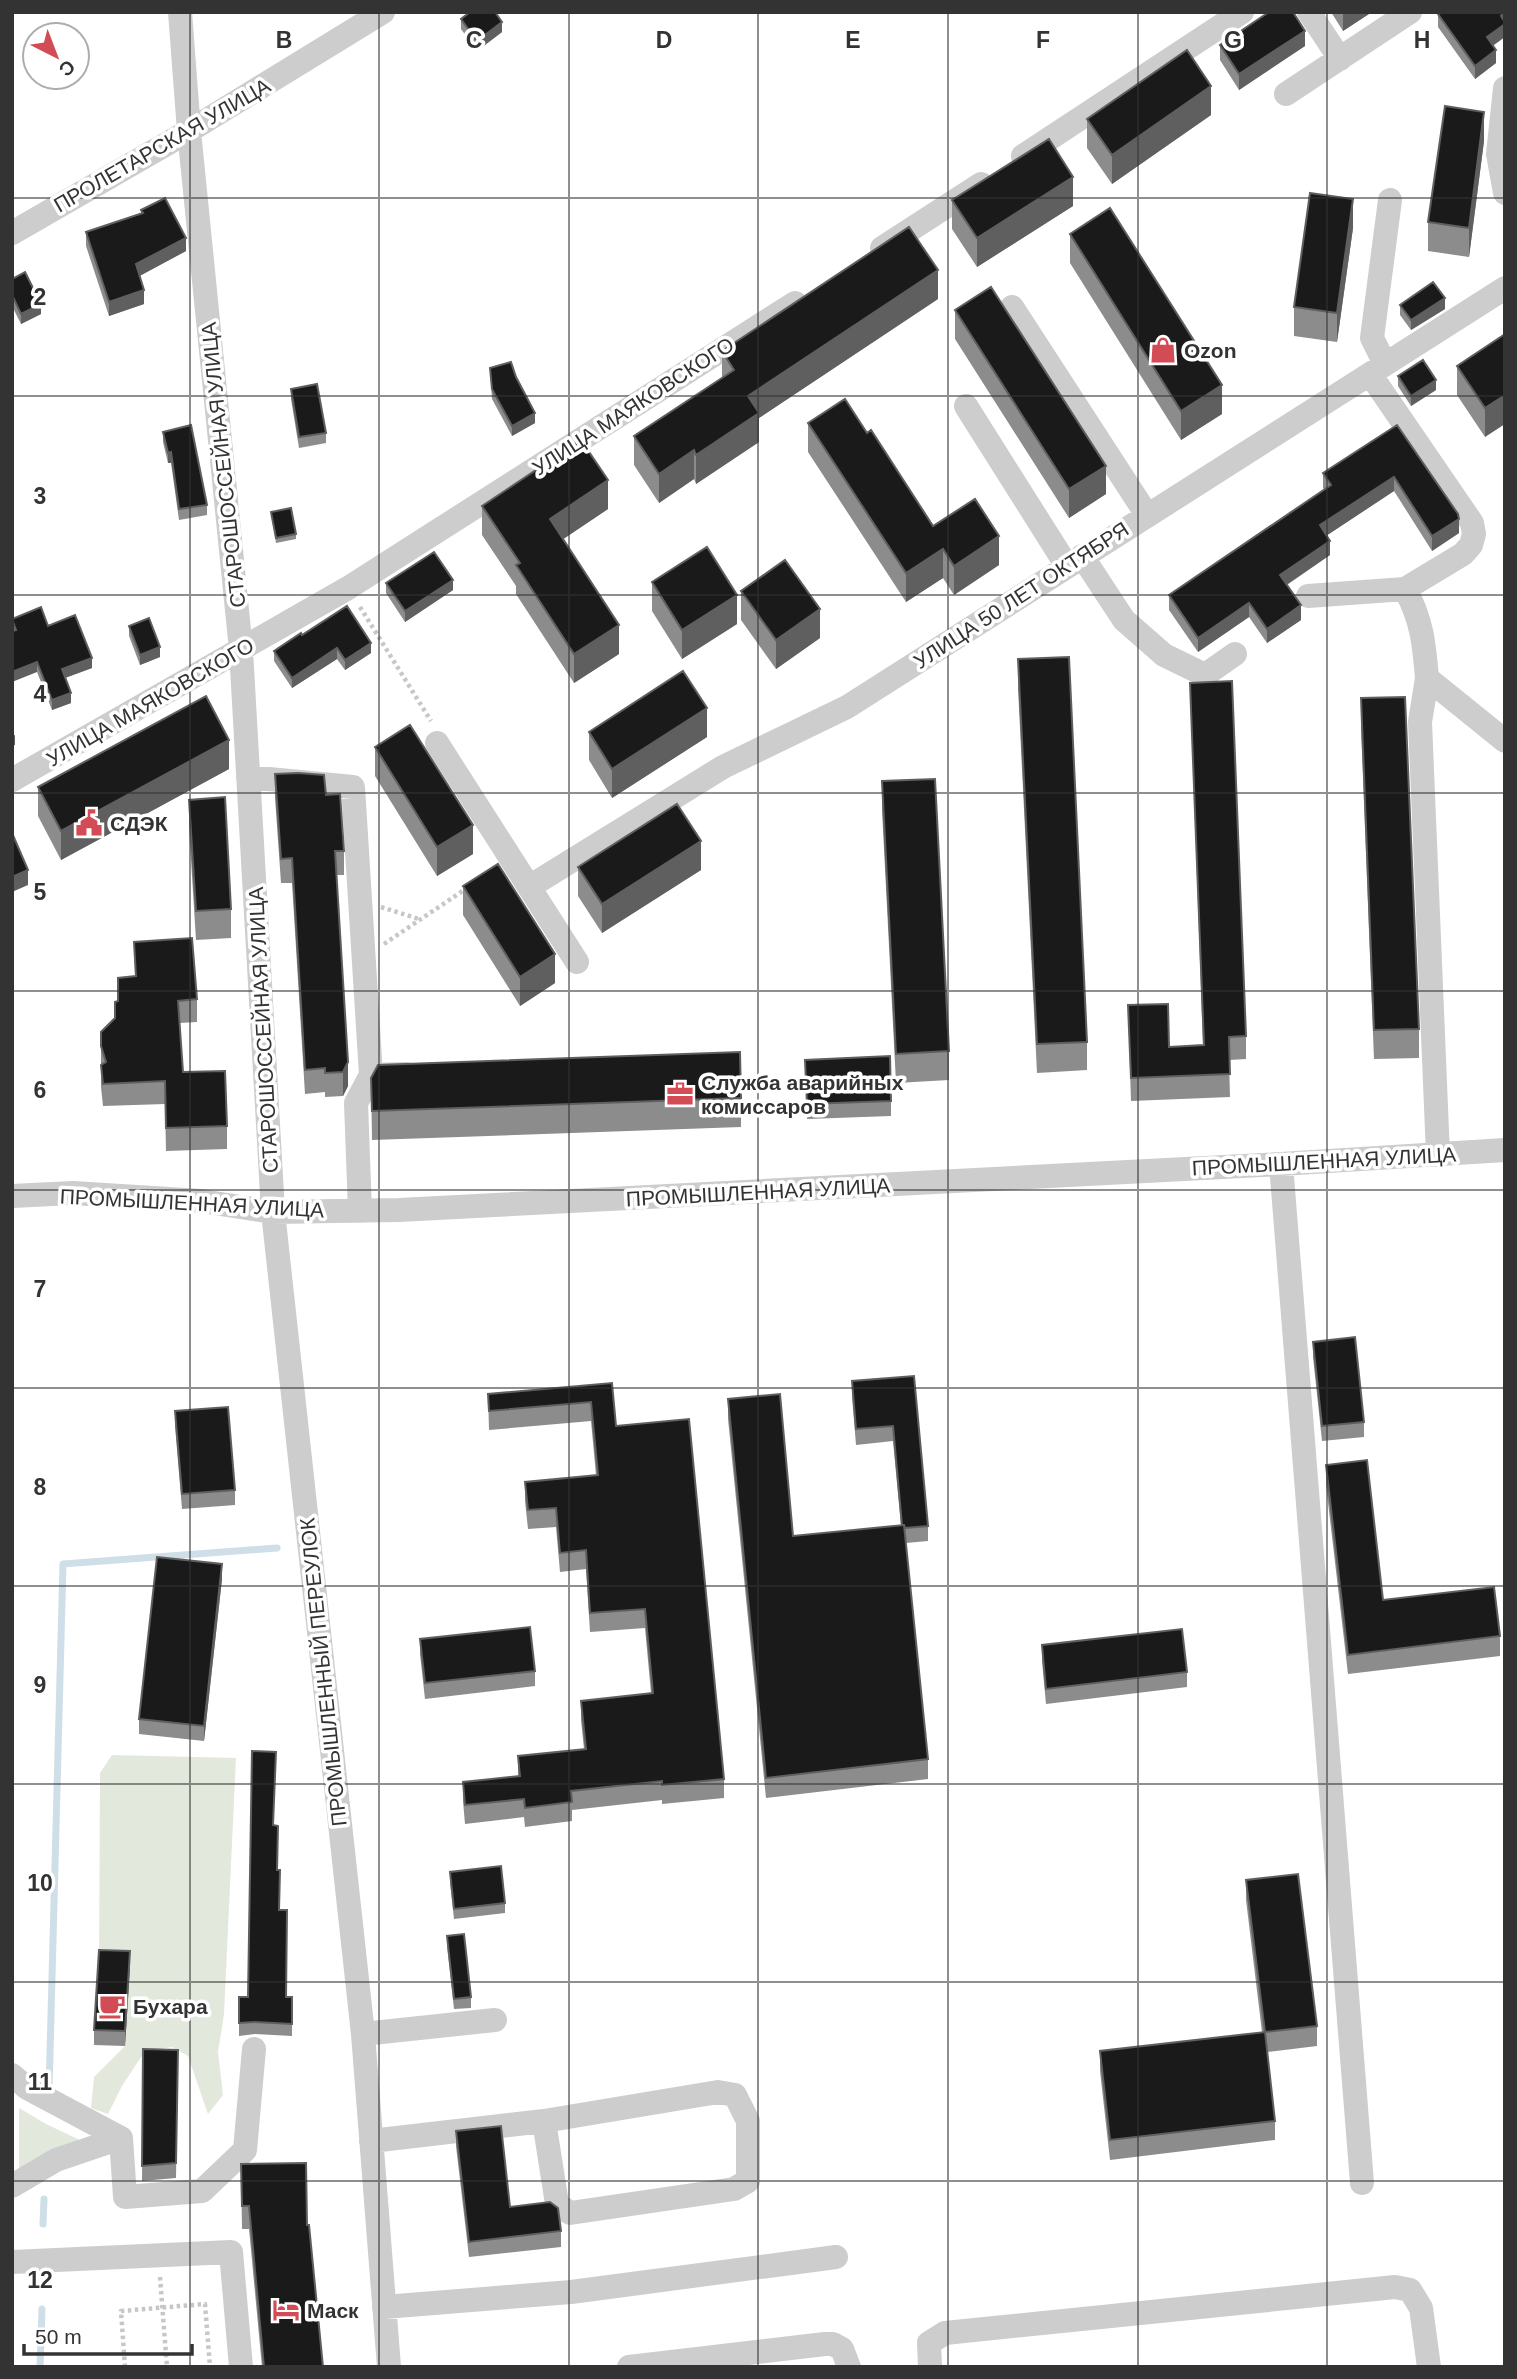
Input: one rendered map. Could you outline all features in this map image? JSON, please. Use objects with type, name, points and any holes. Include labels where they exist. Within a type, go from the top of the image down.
[{"type":"street","name":"СТАРОШОССЕЙНАЯ УЛИЦА","points":[[180,12],[189,131],[241,650],[273,1212]]},
{"type":"street","name":"ПРОЛЕТАРСКАЯ УЛИЦА","points":[[12,233],[189,131],[383,12]]},
{"type":"street","points":[[863,260],[1242,12]]},
{"type":"street","points":[[1310,12],[1340,59]]},
{"type":"street","points":[[1286,94],[1410,12]]},
{"type":"street","points":[[1505,88],[1498,154],[1505,193]]},
{"type":"street","points":[[1308,596],[1405,589],[1463,554],[1471,545],[1474,534],[1472,523],[1377,369],[1372,338],[1390,200]]},
{"type":"street","name":"УЛИЦА 50 ЛЕТ ОКТЯБРЯ","points":[[529,887],[723,767],[847,707],[1505,288]]},
{"type":"street","name":"УЛИЦА МАЯКОВСКОГО","points":[[12,780],[348,588],[818,289]]},
{"type":"street","points":[[1012,307],[1147,515]]},
{"type":"street","points":[[966,406],[1074,561],[1124,620],[1164,654],[1205,674],[1235,654]]},
{"type":"street","points":[[1405,589],[1416,609],[1423,631],[1427,678],[1420,722],[1438,1155]]},
{"type":"street","points":[[1427,678],[1505,741]]},
{"type":"street","points":[[437,743],[577,962]]},
{"type":"street","points":[[248,777],[353,787],[371,1075],[356,1103],[360,1211]]},
{"type":"street","points":[[371,1075],[425,1073]]},
{"type":"street","name":"ПРОМЫШЛЕННАЯ УЛИЦА","points":[[12,1196],[73,1194],[175,1199],[273,1212],[360,1211],[548,1204],[1505,1150]]},
{"type":"street","points":[[1281,1164],[1362,2183]]},
{"type":"street","name":"ПРОМЫШЛЕННЫЙ ПЕРЕУЛОК","points":[[273,1212],[363,2034],[389,2367]]},
{"type":"street","points":[[363,2034],[495,2020]]},
{"type":"street","points":[[121,2138],[125,2197],[202,2191],[245,2150],[254,2049]]},
{"type":"street","points":[[12,2075],[27,2088],[121,2138]]},
{"type":"street","points":[[370,2137],[544,2121],[718,2092],[735,2095],[748,2121],[748,2181],[734,2189],[570,2213],[557,2204],[544,2121]]},
{"type":"street","points":[[12,2186],[56,2160],[121,2138]]},
{"type":"street","points":[[12,2262],[231,2252],[241,2367]]},
{"type":"street","points":[[384,2307],[572,2292],[836,2257]]},
{"type":"street","points":[[930,2367],[929,2343],[945,2333],[1395,2287],[1410,2290],[1421,2308],[1429,2366],[1423,2367]]},
{"type":"street","points":[[629,2367],[825,2344],[833,2344],[842,2349],[849,2367]]},
{"type":"path","points":[[348,588],[436,730],[437,743]]},
{"type":"path","points":[[364,958],[468,887]]},
{"type":"path","points":[[360,900],[419,919]]},
{"type":"path","points":[[159,2255],[167,2367]]},
{"type":"path","points":[[125,2367],[121,2311],[205,2304],[210,2367]]},
{"type":"shaded area","points":[[112,1755],[236,1758],[224,2014],[218,2052],[223,2095],[208,2114],[188,2056],[172,2047],[145,2051],[122,2086],[108,2114],[91,2108],[94,2077],[125,2046],[130,1967],[99,1965],[100,1773]]},
{"type":"shaded area","points":[[19,2108],[46,2124],[82,2141],[19,2170]]},
{"type":"building","points":[[470,12],[495,12],[502,22],[477,41],[461,19]]},
{"type":"building","points":[[1269,12],[1293,12],[1305,31],[1239,74],[1220,45]]},
{"type":"building","points":[[1505,12],[1501,16],[1505,24],[1487,37],[1496,50],[1475,66],[1438,14]]},
{"type":"building","points":[[1187,50],[1211,86],[1112,155],[1087,119]]},
{"type":"building","points":[[1445,106],[1484,112],[1469,228],[1428,222]]},
{"type":"building","points":[[1049,139],[1073,177],[977,238],[952,200]]},
{"type":"building","points":[[1310,193],[1353,199],[1337,313],[1294,307]]},
{"type":"building","points":[[165,198],[186,238],[136,264],[144,290],[109,302],[86,232],[143,213],[141,210]]},
{"type":"building","points":[[1110,208],[1222,385],[1181,411],[1070,234]]},
{"type":"building","points":[[909,227],[938,270],[748,396],[759,413],[696,455],[694,450],[659,474],[634,436],[734,370],[722,351]]},
{"type":"building","points":[[25,272],[41,304],[21,314],[12,295],[12,279]]},
{"type":"building","points":[[1433,282],[1445,298],[1411,320],[1400,305]]},
{"type":"building","points":[[991,287],[1106,466],[1069,489],[955,310]]},
{"type":"building","points":[[1505,334],[1505,395],[1485,408],[1457,366]]},
{"type":"building","points":[[1423,360],[1436,380],[1411,396],[1398,376]]},
{"type":"building","points":[[511,362],[535,413],[512,426],[492,389],[490,368]]},
{"type":"building","points":[[317,384],[326,433],[299,437],[291,389]]},
{"type":"building","points":[[845,399],[867,433],[871,430],[933,526],[975,499],[999,536],[954,566],[943,549],[906,573],[808,423]]},
{"type":"building","points":[[191,425],[207,505],[179,509],[171,452],[168,453],[163,432]]},
{"type":"building","points":[[1397,425],[1459,519],[1432,536],[1394,477],[1320,525],[1330,541],[1280,575],[1301,605],[1267,629],[1249,603],[1198,638],[1169,595],[1331,485],[1323,473]]},
{"type":"building","points":[[581,440],[608,480],[550,519],[619,625],[574,654],[516,565],[520,563],[482,506]]},
{"type":"building","points":[[291,508],[296,534],[276,538],[271,512]]},
{"type":"building","points":[[707,547],[737,595],[682,630],[652,582]]},
{"type":"building","points":[[434,552],[453,580],[405,611],[386,583]]},
{"type":"building","points":[[785,560],[820,609],[776,640],[741,591]]},
{"type":"building","points":[[347,606],[371,643],[345,660],[337,648],[292,678],[274,651]]},
{"type":"building","points":[[41,607],[48,626],[75,615],[92,658],[62,669],[71,693],[52,700],[37,662],[12,672],[12,631],[16,630],[12,619]]},
{"type":"building","points":[[149,618],[160,647],[140,655],[129,626]]},
{"type":"building","points":[[1069,657],[1087,1042],[1037,1044],[1018,659]]},
{"type":"building","points":[[683,671],[707,708],[612,769],[589,732]]},
{"type":"building","points":[[1232,681],[1246,1036],[1229,1037],[1230,1074],[1131,1078],[1128,1005],[1168,1004],[1169,1047],[1204,1045],[1190,683]]},
{"type":"building","points":[[206,696],[229,740],[61,831],[38,787]]},
{"type":"building","points":[[1405,697],[1419,1029],[1374,1030],[1361,698]]},
{"type":"building","points":[[410,725],[473,825],[437,847],[375,747]]},
{"type":"building","points":[[275,774],[324,775],[326,795],[340,794],[344,851],[335,851],[348,1062],[343,1072],[325,1073],[325,1068],[305,1070],[292,858],[281,859]]},
{"type":"building","points":[[935,779],[949,1051],[896,1054],[882,781]]},
{"type":"building","points":[[225,797],[231,909],[196,911],[189,800]]},
{"type":"building","points":[[677,804],[701,841],[602,904],[578,867]]},
{"type":"building","points":[[12,833],[28,870],[12,877]]},
{"type":"building","points":[[498,864],[555,954],[520,977],[463,886]]},
{"type":"building","points":[[192,938],[197,999],[178,1001],[183,1072],[225,1071],[227,1126],[166,1128],[165,1081],[103,1084],[101,1065],[106,1062],[101,1046],[101,1032],[115,1018],[118,978],[136,976],[134,942]]},
{"type":"building","points":[[740,1052],[741,1098],[372,1111],[371,1078],[378,1065]]},
{"type":"building","points":[[890,1056],[891,1101],[807,1104],[805,1060]]},
{"type":"building","points":[[1355,1337],[1364,1422],[1322,1426],[1313,1342]]},
{"type":"building","points":[[914,1376],[928,1526],[905,1528],[902,1525],[893,1426],[856,1429],[852,1381]]},
{"type":"building","points":[[612,1383],[616,1426],[689,1419],[724,1779],[662,1785],[662,1781],[571,1791],[572,1802],[525,1808],[524,1799],[465,1805],[463,1782],[520,1776],[518,1756],[586,1749],[581,1701],[653,1693],[645,1609],[590,1613],[586,1550],[560,1553],[556,1508],[528,1510],[525,1482],[598,1475],[591,1402],[489,1411],[488,1394]]},
{"type":"building","points":[[780,1394],[793,1536],[904,1525],[928,1759],[766,1778],[728,1399]]},
{"type":"building","points":[[228,1407],[235,1490],[182,1494],[175,1411]]},
{"type":"building","points":[[1367,1460],[1383,1600],[1494,1587],[1500,1636],[1348,1655],[1326,1465]]},
{"type":"building","points":[[157,1557],[222,1564],[204,1726],[139,1719]]},
{"type":"building","points":[[530,1627],[535,1671],[425,1683],[420,1639]]},
{"type":"building","points":[[1182,1629],[1187,1672],[1046,1689],[1042,1645]]},
{"type":"building","points":[[252,1751],[276,1752],[273,1825],[278,1826],[279,1910],[287,1910],[286,1997],[292,1997],[292,2024],[239,2023],[239,1997],[248,1997]]},
{"type":"building","points":[[501,1866],[505,1903],[454,1909],[450,1872]]},
{"type":"building","points":[[1298,1874],[1317,2026],[1265,2032],[1246,1880]]},
{"type":"building","points":[[464,1934],[471,1997],[454,1999],[447,1936]]},
{"type":"building","name":"Бухара","points":[[99,1950],[130,1951],[125,2031],[94,2030]]},
{"type":"building","points":[[1265,2032],[1275,2121],[1110,2140],[1100,2051]]},
{"type":"building","points":[[143,2049],[178,2050],[176,2163],[142,2166]]},
{"type":"building","points":[[501,2126],[510,2207],[550,2202],[558,2208],[561,2231],[469,2242],[456,2131]]},
{"type":"building","points":[[306,2163],[307,2225],[323,2367],[264,2367],[249,2206],[242,2206],[241,2164]]},
{"type":"waterway","points":[[49,2091],[63,1564],[277,1548]]},
{"type":"waterway","points":[[43,2224],[44,2199]]},
{"type":"waterway","points":[[40,2367],[42,2309]]},
{"type":"place","name":"Ozon","points":[[1163,350]]},
{"type":"place","name":"СДЭК","points":[[89,823]]},
{"type":"place","name":"Служба аварийных комиссаров","points":[[680,1094]]},
{"type":"place","name":"Бухара","points":[[112,2006]]},
{"type":"place","name":"Маск","points":[[286,2310]]}]
